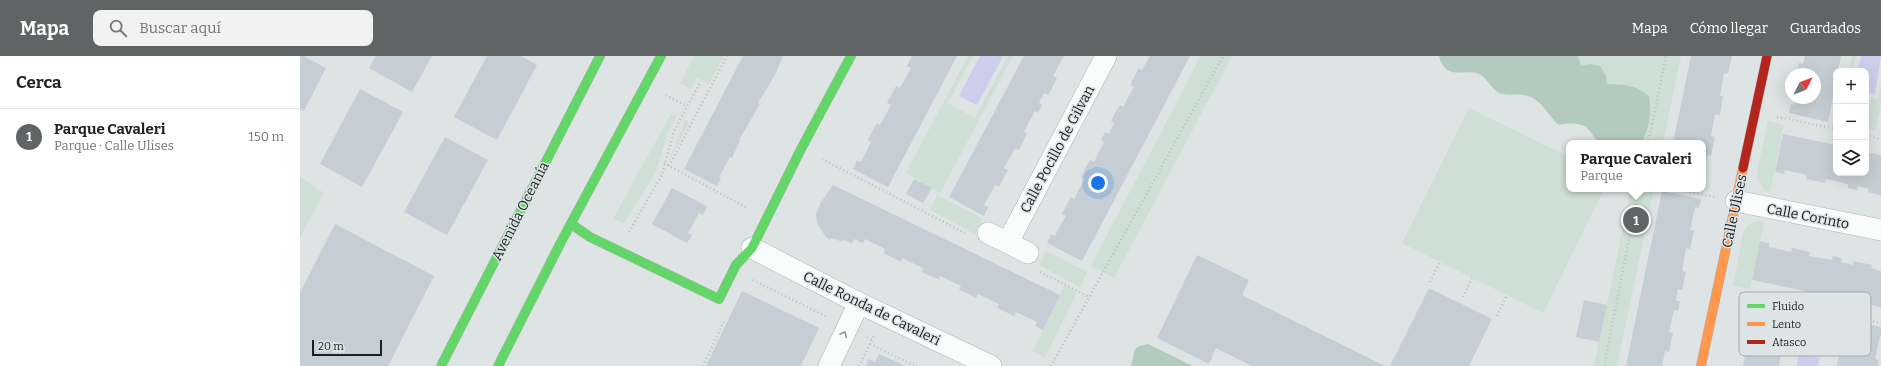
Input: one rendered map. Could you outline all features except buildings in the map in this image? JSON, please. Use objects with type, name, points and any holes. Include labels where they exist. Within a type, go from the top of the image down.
[{"type":"street","name":"Avenida Oceanía","points":[[441,366],[600,56]]},
{"type":"street","points":[[498,366],[571,224],[661,56]]},
{"type":"street","points":[[571,224],[590,237],[719,299],[736,264],[743,255],[752,248],[851,56]]},
{"type":"street","name":"Calle Pocillo de Gilvan","points":[[1008,242],[1106,56]]},
{"type":"street","name":"Calle Ulises","points":[[1701,366],[1767,56]]},
{"type":"street","name":"Calle Corinto","points":[[1736,201],[1881,230]]},
{"type":"street","points":[[988,233],[1028,253]]},
{"type":"street","name":"Calle Ronda de Cavaleri","points":[[752,248],[859,303],[991,366]]},
{"type":"street","points":[[829,366],[859,303]]},
{"type":"path","points":[[669,166],[727,56]]},
{"type":"path","points":[[1051,366],[1224,56]]},
{"type":"path","points":[[1520,56],[1652,124]]},
{"type":"path","points":[[1537,65],[1538,56]]},
{"type":"path","points":[[1649,140],[1666,56]]},
{"type":"path","points":[[626,236],[662,175],[664,163],[674,131],[700,83]]},
{"type":"path","points":[[663,94],[687,106]]},
{"type":"path","points":[[1755,112],[1833,128]]},
{"type":"path","points":[[1869,137],[1881,139]]},
{"type":"path","points":[[802,149],[976,239],[988,233]]},
{"type":"path","points":[[664,163],[767,219]]},
{"type":"path","points":[[1604,366],[1638,192]]},
{"type":"path","points":[[1692,192],[1736,201]]},
{"type":"path","points":[[1028,253],[1038,271],[1090,297]]},
{"type":"path","points":[[1430,282],[1440,262]]},
{"type":"path","points":[[1463,297],[1472,278]]},
{"type":"path","points":[[748,281],[752,280],[830,319]]},
{"type":"path","points":[[1718,288],[1739,292]]},
{"type":"path","points":[[1497,316],[1507,295]]},
{"type":"path","points":[[860,366],[884,315]]},
{"type":"path","points":[[703,366],[726,318]]},
{"type":"path","points":[[1871,320],[1881,322]]},
{"type":"path","points":[[865,336],[872,340]]},
{"type":"path","points":[[870,344],[915,366]]},
{"type":"shaded area","points":[[694,56],[724,56],[709,84],[697,78],[691,89],[680,83]]},
{"type":"shaded area","points":[[968,56],[973,56],[948,103],[975,118],[1008,56],[1013,56],[940,193],[906,173]]},
{"type":"shaded area","points":[[1201,56],[1232,56],[1114,278],[1091,266]]},
{"type":"shaded area","points":[[1480,56],[1681,56],[1664,140],[1635,140]]},
{"type":"shaded area","points":[[1852,56],[1856,56],[1854,68],[1849,68]]},
{"type":"shaded area","points":[[1881,84],[1881,104],[1875,131],[1869,130],[1869,107],[1871,98],[1878,99]]},
{"type":"shaded area","points":[[1469,108],[1566,156],[1566,192],[1603,192],[1543,313],[1402,243]]},
{"type":"shaded area","points":[[671,114],[676,116],[667,135],[656,172],[624,223],[613,219]]},
{"type":"shaded area","points":[[685,120],[689,122],[669,161]]},
{"type":"shaded area","points":[[1768,121],[1784,125],[1770,192],[1764,190],[1757,179]]},
{"type":"shaded area","points":[[300,177],[324,193],[300,237]]},
{"type":"shaded area","points":[[1630,192],[1653,192],[1617,366],[1594,366]]},
{"type":"shaded area","points":[[937,195],[983,219],[975,234],[930,210]]},
{"type":"shaded area","points":[[1758,221],[1764,222],[1750,289],[1733,286],[1743,234],[1749,225]]},
{"type":"shaded area","points":[[1046,251],[1087,272],[1080,287],[1039,265]]},
{"type":"shaded area","points":[[1064,286],[1077,292],[1045,357],[1033,351]]},
{"type":"green space","points":[[1439,56],[1578,56],[1581,66],[1591,64],[1600,66],[1606,75],[1607,84],[1634,87],[1649,96],[1650,114],[1646,132],[1642,140],[1597,140],[1586,127],[1579,124],[1559,125],[1542,105],[1533,98],[1524,95],[1508,95],[1500,93],[1496,91],[1484,77],[1479,74],[1451,72],[1442,64]]},
{"type":"green space","points":[[1148,344],[1193,366],[1131,366],[1135,349],[1139,346]]},
{"type":"water","points":[[980,56],[1003,56],[977,105],[959,96]]},
{"type":"water","points":[[1861,56],[1881,56],[1875,94],[1869,93],[1869,68],[1859,68]]},
{"type":"water","points":[[1799,356],[1812,356],[1820,358],[1818,366],[1797,366]]},
{"type":"traffic: fast","points":[[441,366],[600,56]]},
{"type":"traffic: fast","points":[[498,366],[561,242],[661,56]]},
{"type":"traffic: fast","points":[[571,224],[590,237],[719,299],[736,265],[752,248],[801,149],[851,56]]},
{"type":"traffic: slow","points":[[1701,366],[1743,168]]},
{"type":"traffic: jam","points":[[1743,168],[1767,56]]},
{"type":"place","name":"Parque Cavaleri","points":[[1636,220]]}]
